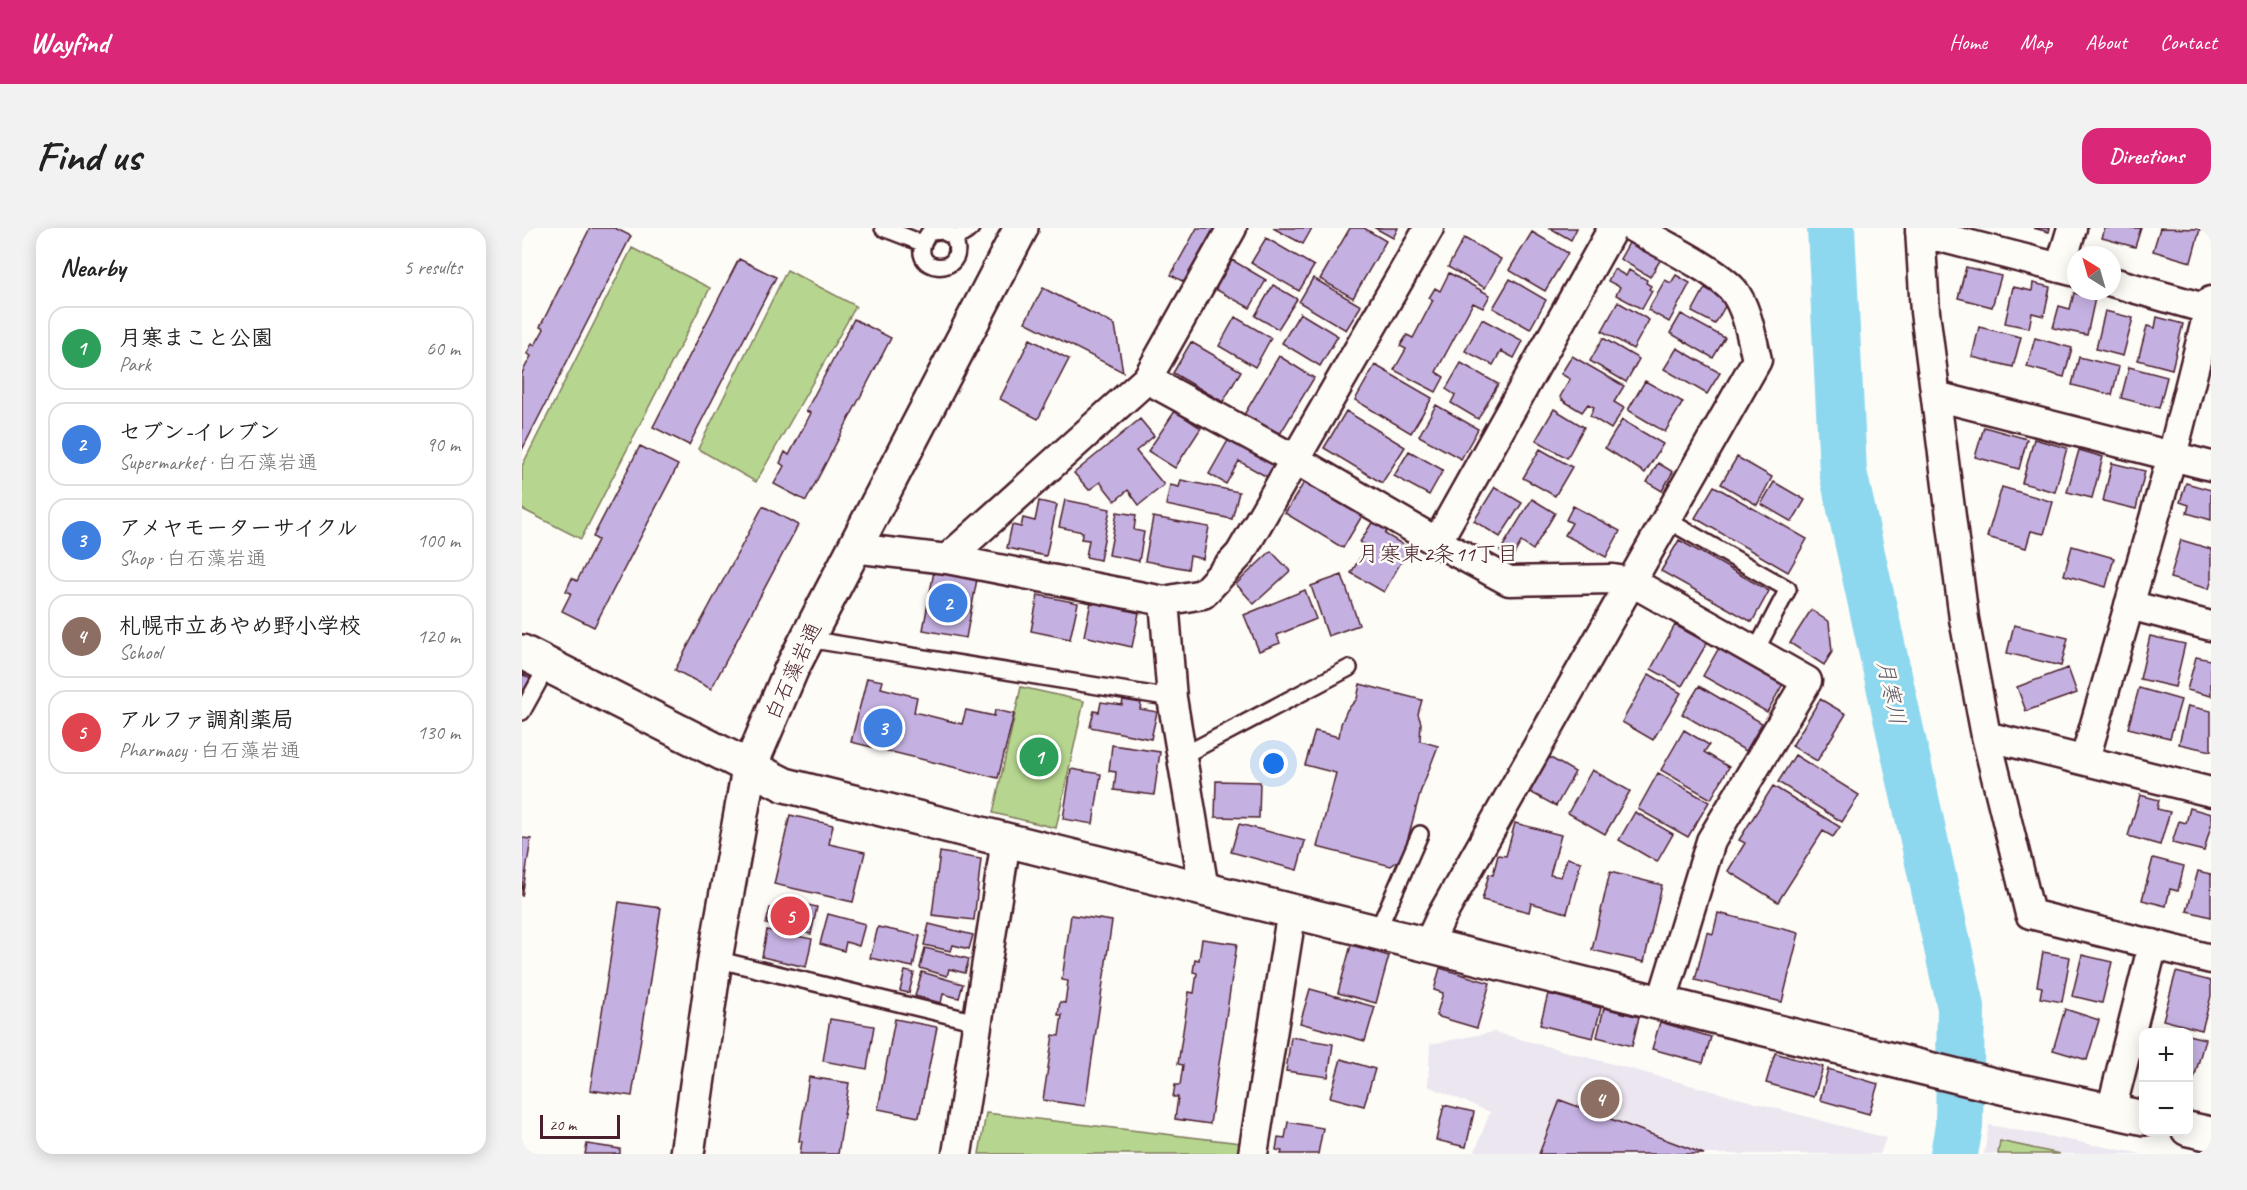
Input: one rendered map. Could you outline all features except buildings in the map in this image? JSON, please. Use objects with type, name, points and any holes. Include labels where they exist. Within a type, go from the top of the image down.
[{"type":"street","name":"白石藻岩通","points":[[687,1154],[715,959],[749,769],[791,670],[1021,228]]},
{"type":"street","points":[[947,559],[1147,379],[1232,228]]},
{"type":"street","points":[[853,548],[947,559],[1164,601],[1203,594],[1240,555],[1430,228]]},
{"type":"street","points":[[1437,542],[1613,228]]},
{"type":"street","points":[[1428,945],[1441,917],[1757,360],[1748,322],[1734,291],[1717,276],[1634,228]]},
{"type":"street","points":[[2070,246],[2072,228]]},
{"type":"street","points":[[2067,270],[1920,230],[1925,312],[1964,619],[1986,736],[2030,914],[2211,959]]},
{"type":"street","points":[[2085,759],[2172,456],[2210,306],[2121,284]]},
{"type":"street","points":[[1147,379],[1296,460],[1509,581],[1613,579],[1632,582],[1807,681],[1711,841],[1661,1004]]},
{"type":"street","points":[[1935,396],[2211,466]]},
{"type":"street","points":[[1164,601],[1172,698],[1204,889]]},
{"type":"street","points":[[2129,605],[2211,626]]},
{"type":"street","points":[[535,658],[749,769],[785,785],[1661,1004],[2006,1088],[2139,1117]]},
{"type":"street","points":[[1986,736],[2211,792]]},
{"type":"street","points":[[957,1154],[1006,840]]},
{"type":"street","points":[[1254,1154],[1292,910]]},
{"type":"street","points":[[2110,1111],[2152,944]]},
{"type":"street","points":[[2193,1130],[2211,1134]]},
{"type":"lane","points":[[883,228],[922,243]]},
{"type":"lane","points":[[945,232],[958,246],[956,257],[949,265],[938,268],[928,263],[922,254],[922,243],[929,233],[945,232],[964,235],[971,228]]},
{"type":"lane","points":[[1667,520],[1788,589],[1755,652]]},
{"type":"lane","points":[[807,639],[1172,698]]},
{"type":"lane","points":[[522,712],[535,658]]},
{"type":"lane","points":[[1182,756],[1349,668]]},
{"type":"lane","points":[[1377,932],[1420,834]]},
{"type":"lane","points":[[715,959],[977,1022]]},
{"type":"shaded area","points":[[1494,1032],[1886,1138],[1880,1154],[1474,1154],[1490,1112],[1428,1086],[1430,1044]]},
{"type":"shaded area","points":[[1989,1125],[2142,1154],[1984,1154]]},
{"type":"green space","points":[[632,248],[710,288],[581,539],[522,509],[522,466]]},
{"type":"green space","points":[[787,270],[856,306],[756,482],[698,449]]},
{"type":"green space","points":[[1021,687],[1084,701],[1056,828],[993,813]]},
{"type":"green space","points":[[986,1113],[1241,1143],[1239,1154],[979,1154]]},
{"type":"green space","points":[[2000,1141],[2060,1154],[1998,1154]]},
{"type":"waterway","name":"月寒川","points":[[1831,228],[1843,472],[1961,1007],[1959,1126],[1954,1154]]},
{"type":"place","name":"セブン-イレブン","points":[[948,603]]},
{"type":"place","name":"アメヤモーターサイクル","points":[[883,728]]},
{"type":"place","name":"月寒まこと公園","points":[[1039,757]]},
{"type":"place","name":"アルファ調剤薬局","points":[[790,916]]},
{"type":"place","name":"札幌市立あやめ野小学校","points":[[1600,1099]]},
{"type":"district","name":"月寒東2条11丁目","points":[[1438,553]]}]
